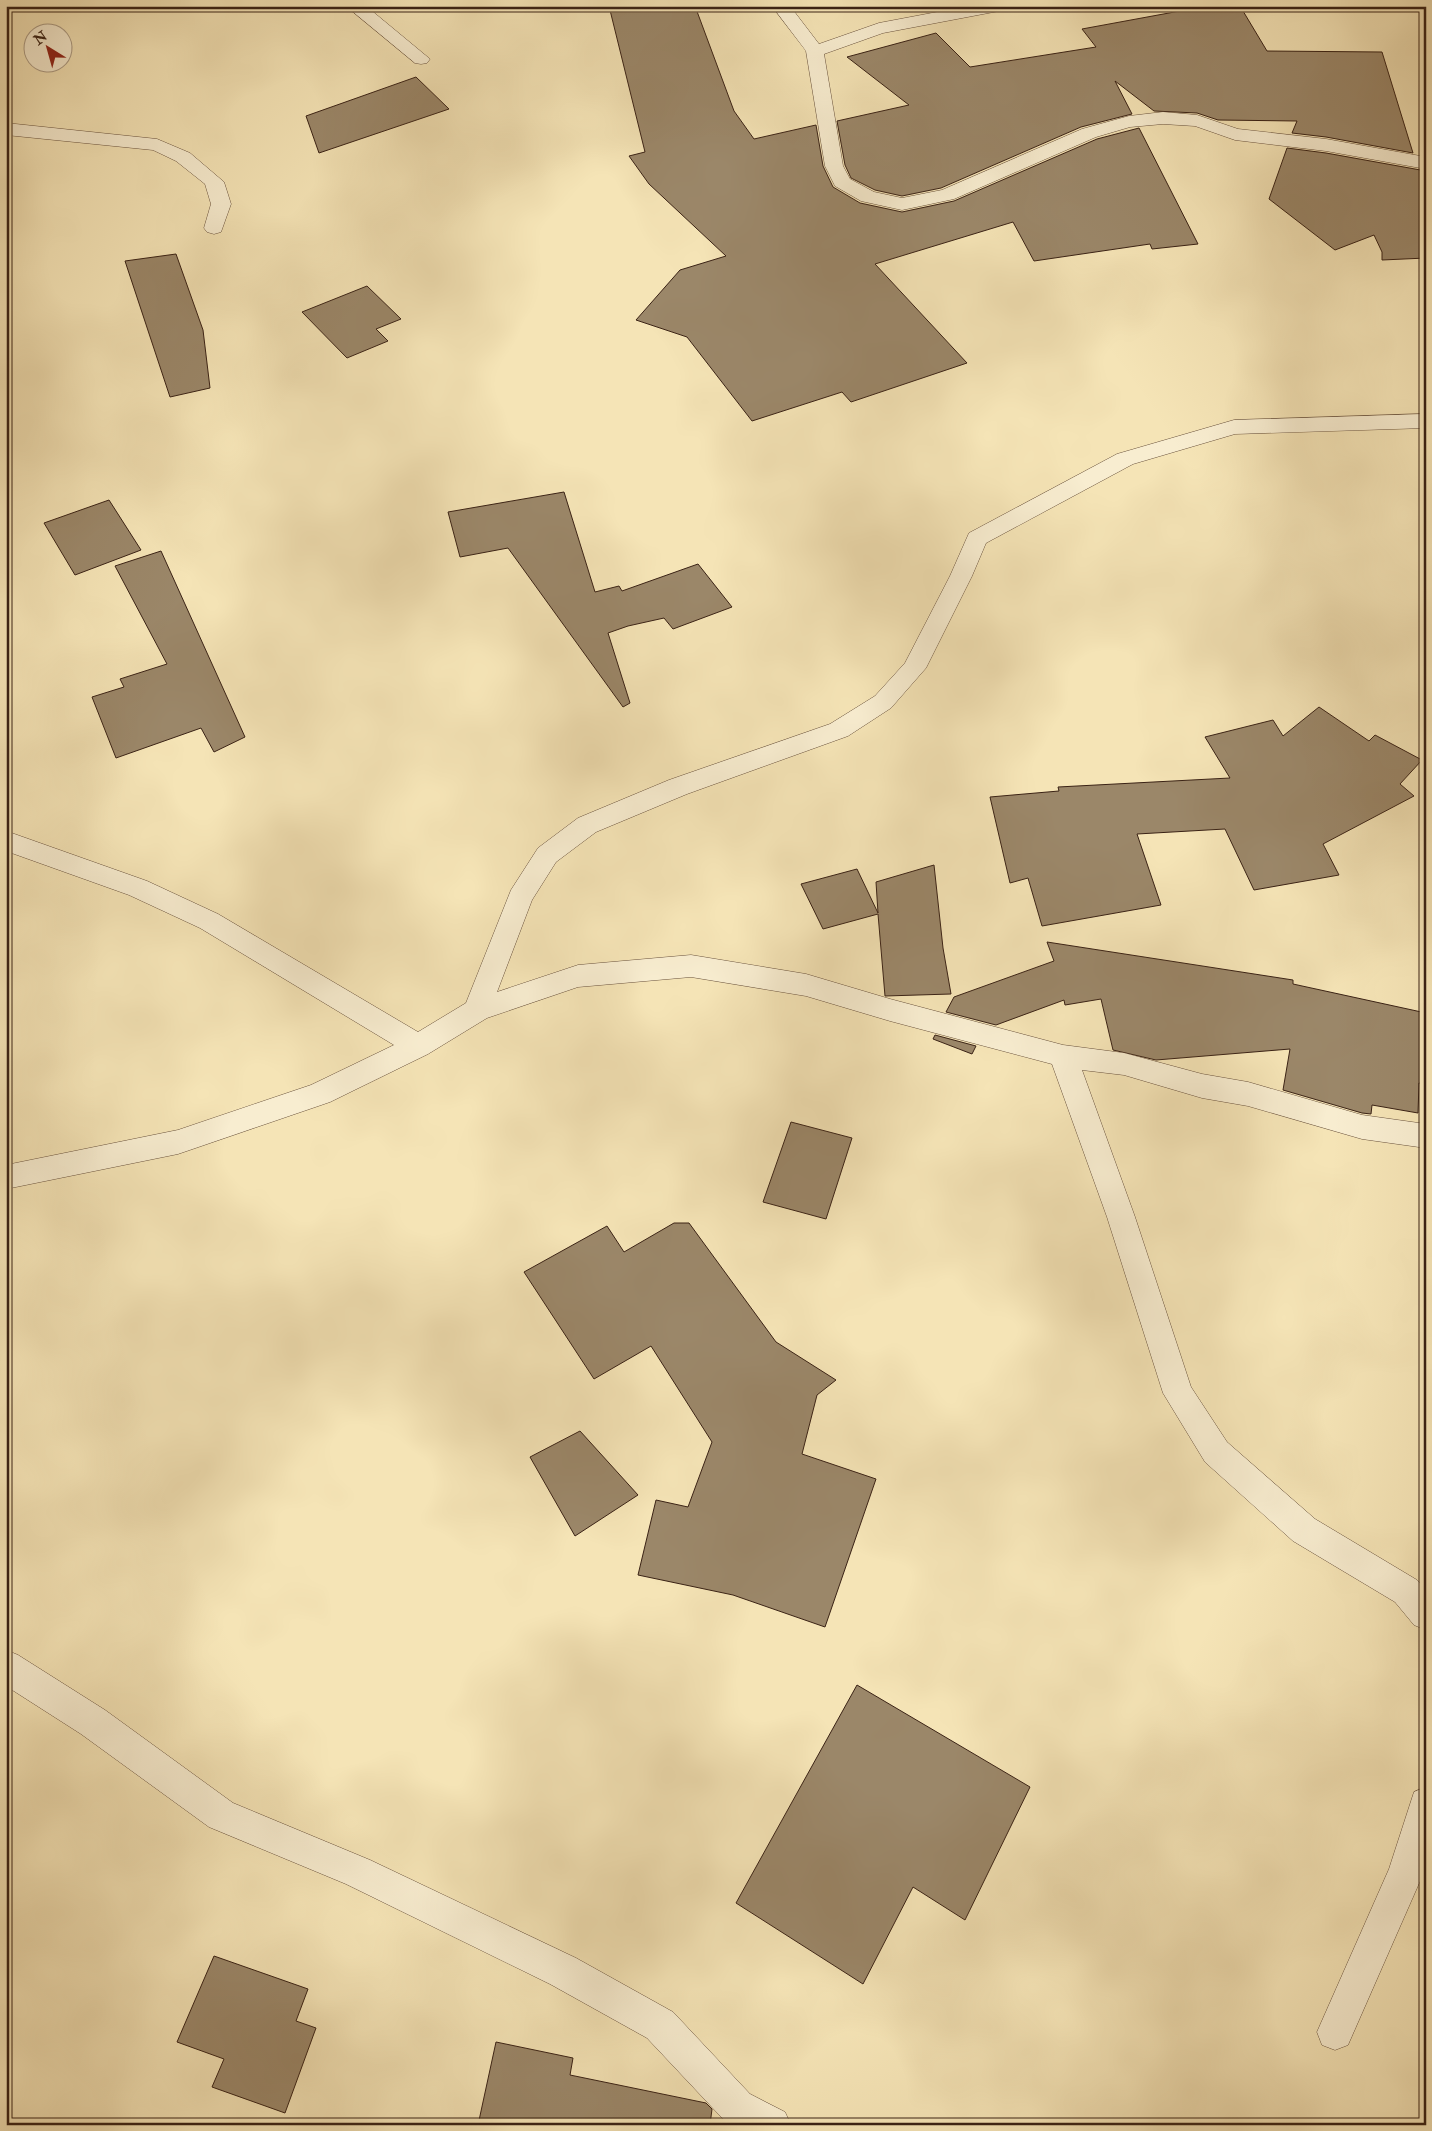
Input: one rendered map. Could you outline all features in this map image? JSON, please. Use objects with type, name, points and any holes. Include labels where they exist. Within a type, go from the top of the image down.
[{"type":"street","points":[[355,6],[421,59]]},
{"type":"street","points":[[780,6],[815,51],[834,166],[842,182],[868,198],[902,204],[947,195],[1089,133],[1129,122],[1163,118],[1196,120],[1235,134],[1326,146],[1426,163]]},
{"type":"street","points":[[815,51],[879,28],[999,6]]},
{"type":"street","points":[[6,129],[157,145],[183,158],[214,182],[221,204],[214,228]]},
{"type":"street","points":[[476,1010],[520,896],[547,855],[588,825],[678,787],[839,730],[883,702],[914,668],[962,576],[978,538],[1125,459],[1234,427],[1396,424],[1426,421]]},
{"type":"street","points":[[6,841],[138,888],[209,921],[418,1046]]},
{"type":"street","points":[[6,1177],[178,1142],[320,1094],[418,1046],[476,1010],[578,976],[691,966],[806,985],[890,1010],[1063,1056],[1124,1064],[1202,1086],[1248,1094],[1362,1127],[1426,1136]]},
{"type":"street","points":[[1063,1056],[1121,1217],[1178,1393],[1216,1452],[1304,1530],[1406,1591],[1426,1614]]},
{"type":"street","points":[[6,1667],[93,1722],[221,1814],[367,1876],[563,1971],[660,2025],[737,2107],[772,2125]]},
{"type":"street","points":[[1335,2032],[1406,1872],[1426,1804]]},
{"type":"building","points":[[609,6],[695,6],[734,111],[754,139],[816,125],[823,166],[833,187],[860,203],[902,212],[954,201],[1097,139],[1139,128],[1198,244],[1152,249],[1150,244],[1034,261],[1013,222],[875,264],[967,363],[851,402],[842,392],[752,421],[687,337],[636,320],[680,270],[726,256],[649,184],[629,156],[645,152]]},
{"type":"building","points":[[1207,6],[1240,6],[1267,51],[1382,52],[1413,153],[1326,137],[1292,133],[1297,121],[1218,120],[1197,113],[1154,111],[1115,81],[1132,114],[1081,127],[941,188],[902,196],[875,190],[851,178],[845,165],[837,121],[909,105],[847,57],[936,33],[970,67],[1096,47],[1082,29]]},
{"type":"building","points":[[416,77],[449,109],[319,153],[306,116]]},
{"type":"building","points":[[1287,148],[1426,171],[1426,258],[1382,260],[1382,252],[1374,235],[1335,250],[1269,199]]},
{"type":"building","points":[[176,254],[203,330],[210,388],[170,397],[125,261]]},
{"type":"building","points":[[367,286],[401,319],[376,329],[388,341],[347,358],[302,312]]},
{"type":"building","points":[[564,492],[595,592],[619,586],[622,591],[698,564],[732,607],[673,629],[664,618],[628,626],[608,633],[630,703],[623,707],[508,548],[460,557],[448,512]]},
{"type":"building","points":[[109,500],[141,550],[75,575],[44,523]]},
{"type":"building","points":[[161,551],[245,737],[214,752],[201,728],[116,758],[92,697],[124,687],[120,679],[167,664],[115,566]]},
{"type":"building","points":[[1319,707],[1369,741],[1375,735],[1422,760],[1400,784],[1414,796],[1323,844],[1339,875],[1254,890],[1225,829],[1137,834],[1161,905],[1042,926],[1028,878],[1010,883],[990,797],[1059,791],[1058,787],[1230,778],[1205,737],[1273,720],[1283,736]]},
{"type":"building","points":[[934,865],[943,948],[951,994],[885,996],[878,914],[823,929],[801,884],[857,869],[878,913],[876,882]]},
{"type":"building","points":[[1047,942],[1293,980],[1293,984],[1426,1013],[1426,1084],[1419,1083],[1418,1113],[1372,1105],[1371,1114],[1362,1113],[1283,1090],[1290,1049],[1156,1060],[1113,1050],[1101,999],[1065,1005],[1064,1000],[996,1025],[946,1012],[954,997],[1054,961]]},
{"type":"building","points":[[935,1035],[976,1046],[972,1054],[933,1039]]},
{"type":"building","points":[[791,1122],[852,1138],[826,1219],[763,1202]]},
{"type":"building","points":[[674,1223],[689,1223],[776,1342],[836,1380],[817,1395],[802,1454],[876,1479],[825,1627],[733,1595],[638,1575],[656,1500],[688,1507],[712,1442],[651,1346],[594,1379],[524,1272],[607,1226],[624,1252]]},
{"type":"building","points":[[580,1431],[638,1495],[575,1536],[530,1457]]},
{"type":"building","points":[[857,1685],[1030,1787],[965,1920],[913,1887],[863,1984],[736,1903]]},
{"type":"building","points":[[214,1956],[308,1989],[296,2021],[316,2028],[285,2113],[212,2087],[224,2059],[177,2042]]},
{"type":"building","points":[[496,2042],[573,2058],[570,2075],[706,2103],[712,2109],[710,2125],[478,2125]]}]
